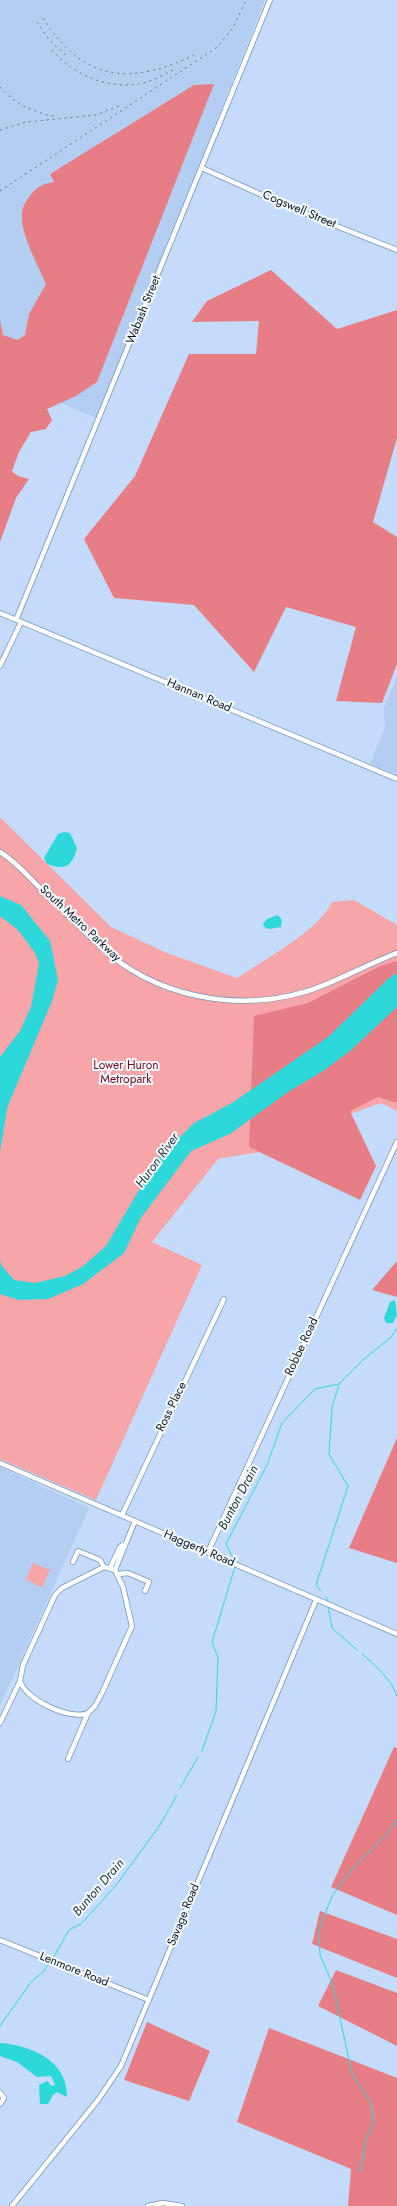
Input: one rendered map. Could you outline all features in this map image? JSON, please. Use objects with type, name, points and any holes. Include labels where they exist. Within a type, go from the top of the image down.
[{"type":"street","name":"Wabash Street","points":[[0,666],[270,0]]},
{"type":"street","name":"Cogswell Street","points":[[202,168],[291,208],[397,250]]},
{"type":"street","name":"Hannan Road","points":[[0,613],[397,779]]},
{"type":"street","name":"South Metro Parkway","points":[[0,852],[18,865],[92,939],[118,961],[146,978],[196,996],[244,1001],[294,995],[320,986],[397,953]]},
{"type":"street","name":"Robbe Road","points":[[208,1552],[397,1142]]},
{"type":"street","name":"Ross Place","points":[[122,1516],[224,1299]]},
{"type":"street","name":"Haggerty Road","points":[[0,1463],[397,1634]]},
{"type":"street","points":[[68,1760],[88,1713],[95,1706],[102,1693],[132,1626],[115,1571],[134,1521]]},
{"type":"street","points":[[73,1562],[78,1551],[100,1560],[104,1567],[115,1571],[128,1573],[149,1582],[145,1591]]},
{"type":"street","points":[[0,1724],[20,1681],[23,1664],[57,1593],[104,1567]]},
{"type":"street","name":"Savage Road","points":[[12,2206],[113,2079],[121,2066],[316,1600]]},
{"type":"street","points":[[20,1681],[29,1696],[49,1706],[72,1715],[88,1713]]},
{"type":"street","name":"Lenmore Road","points":[[0,1940],[149,2000]]},
{"type":"street","points":[[0,2093],[4,2098],[0,2104]]},
{"type":"street","points":[[16,2201],[21,2206]]},
{"type":"street","points":[[148,2206],[163,2203],[182,2206]]},
{"type":"shaded area","points":[[0,0],[265,0],[98,419],[0,377]]},
{"type":"shaded area","points":[[214,84],[97,382],[76,396],[47,409],[52,420],[46,429],[31,432],[19,452],[12,471],[18,476],[29,479],[16,498],[0,542],[0,320],[3,335],[18,340],[25,335],[29,314],[46,284],[25,236],[22,216],[24,205],[37,188],[54,182],[50,174],[194,85]]},
{"type":"shaded area","points":[[271,270],[337,329],[397,310],[397,438],[373,522],[397,537],[397,664],[382,703],[336,701],[356,627],[286,607],[254,672],[194,605],[114,598],[84,539],[135,476],[189,354],[256,354],[259,321],[192,322],[207,301]]},
{"type":"shaded area","points":[[397,676],[397,775],[370,764],[385,727],[384,708]]},
{"type":"shaded area","points":[[397,961],[397,1103],[378,1097],[350,1111],[376,1166],[360,1200],[249,1147],[254,1016],[308,1003],[380,966]]},
{"type":"shaded area","points":[[397,1261],[397,1297],[372,1290]]},
{"type":"shaded area","points":[[397,1438],[397,1563],[349,1548]]},
{"type":"shaded area","points":[[0,1467],[89,1508],[0,1706]]},
{"type":"shaded area","points":[[394,1747],[397,1748],[397,1915],[331,1887]]},
{"type":"shaded area","points":[[320,1911],[397,1939],[397,1978],[312,1944]]},
{"type":"shaded area","points":[[336,1970],[397,1993],[397,2046],[318,2006]]},
{"type":"shaded area","points":[[147,2022],[210,2051],[189,2101],[124,2080]]},
{"type":"shaded area","points":[[269,2028],[397,2078],[397,2206],[348,2206],[351,2169],[237,2122]]},
{"type":"green space","name":"Lower Huron Metropark","points":[[0,817],[111,927],[167,953],[237,978],[290,944],[304,933],[326,912],[332,902],[354,900],[397,925],[397,1111],[381,1103],[293,1134],[265,1151],[218,1159],[152,1242],[202,1265],[96,1500],[0,1459]]},
{"type":"green space","points":[[33,1563],[50,1570],[42,1588],[26,1579]]},
{"type":"water","points":[[64,832],[70,833],[77,848],[73,859],[64,867],[47,864],[44,858],[58,834]]},
{"type":"water","points":[[0,896],[21,905],[50,941],[58,980],[52,1001],[7,1108],[0,1152],[0,1057],[20,1031],[31,1007],[39,963],[35,953],[18,930],[0,916]]},
{"type":"water","points":[[278,915],[282,920],[281,927],[269,929],[264,927],[263,924],[267,919]]},
{"type":"water","name":"Huron River","points":[[397,973],[397,1007],[350,1051],[323,1071],[288,1092],[230,1134],[191,1151],[140,1219],[124,1253],[83,1284],[48,1299],[19,1300],[0,1294],[0,1259],[1,1265],[14,1280],[35,1283],[65,1276],[82,1267],[106,1246],[158,1158],[194,1123],[232,1103],[328,1037],[389,978]]},
{"type":"water","points":[[395,1300],[397,1315],[393,1323],[386,1323],[384,1318],[390,1302]]},
{"type":"water","points":[[0,2043],[24,2047],[46,2057],[61,2074],[66,2084],[67,2097],[57,2092],[53,2095],[48,2104],[40,2104],[39,2085],[47,2081],[52,2086],[55,2085],[51,2076],[37,2077],[17,2062],[0,2056]]},
{"type":"waterway","name":"Bunton Drain","points":[[235,1562],[226,1544],[267,1465],[282,1423],[315,1389],[339,1384],[363,1360],[391,1337],[397,1328]]},
{"type":"waterway","points":[[321,1591],[316,1585],[348,1486],[329,1454],[332,1407],[339,1385]]},
{"type":"waterway","name":"Bunton Drain","points":[[202,1751],[216,1711],[218,1658],[212,1642],[235,1567]]},
{"type":"waterway","points":[[326,1597],[328,1601]]},
{"type":"waterway","points":[[328,1606],[332,1628],[357,1650]]},
{"type":"waterway","points":[[362,1654],[387,1679],[395,1690],[397,1696]]},
{"type":"waterway","name":"Bunton Drain","points":[[180,1788],[198,1757]]},
{"type":"waterway","name":"Bunton Drain","points":[[52,1960],[69,1930],[81,1924],[117,1884],[160,1825],[177,1795]]},
{"type":"waterway","points":[[360,2172],[366,2139],[374,2123],[371,2103],[352,2074],[333,1985],[320,1955],[319,1930],[332,1896],[353,1868],[386,1835],[397,1819]]},
{"type":"waterway","name":"Bunton Drain","points":[[0,2026],[31,1982],[44,1971],[50,1962]]},
{"type":"railway","points":[[0,191],[216,48],[233,28],[246,0]]},
{"type":"railway","points":[[43,18],[59,40],[76,56],[93,67],[111,72],[130,74],[151,71],[197,54]]},
{"type":"railway","points":[[37,22],[50,41],[67,56]]},
{"type":"railway","points":[[52,50],[71,67],[95,80],[108,83],[134,85],[147,82],[173,70]]},
{"type":"railway","points":[[0,87],[11,98],[24,106],[53,116]]},
{"type":"railway","points":[[0,130],[26,122],[96,115],[121,105]]}]
